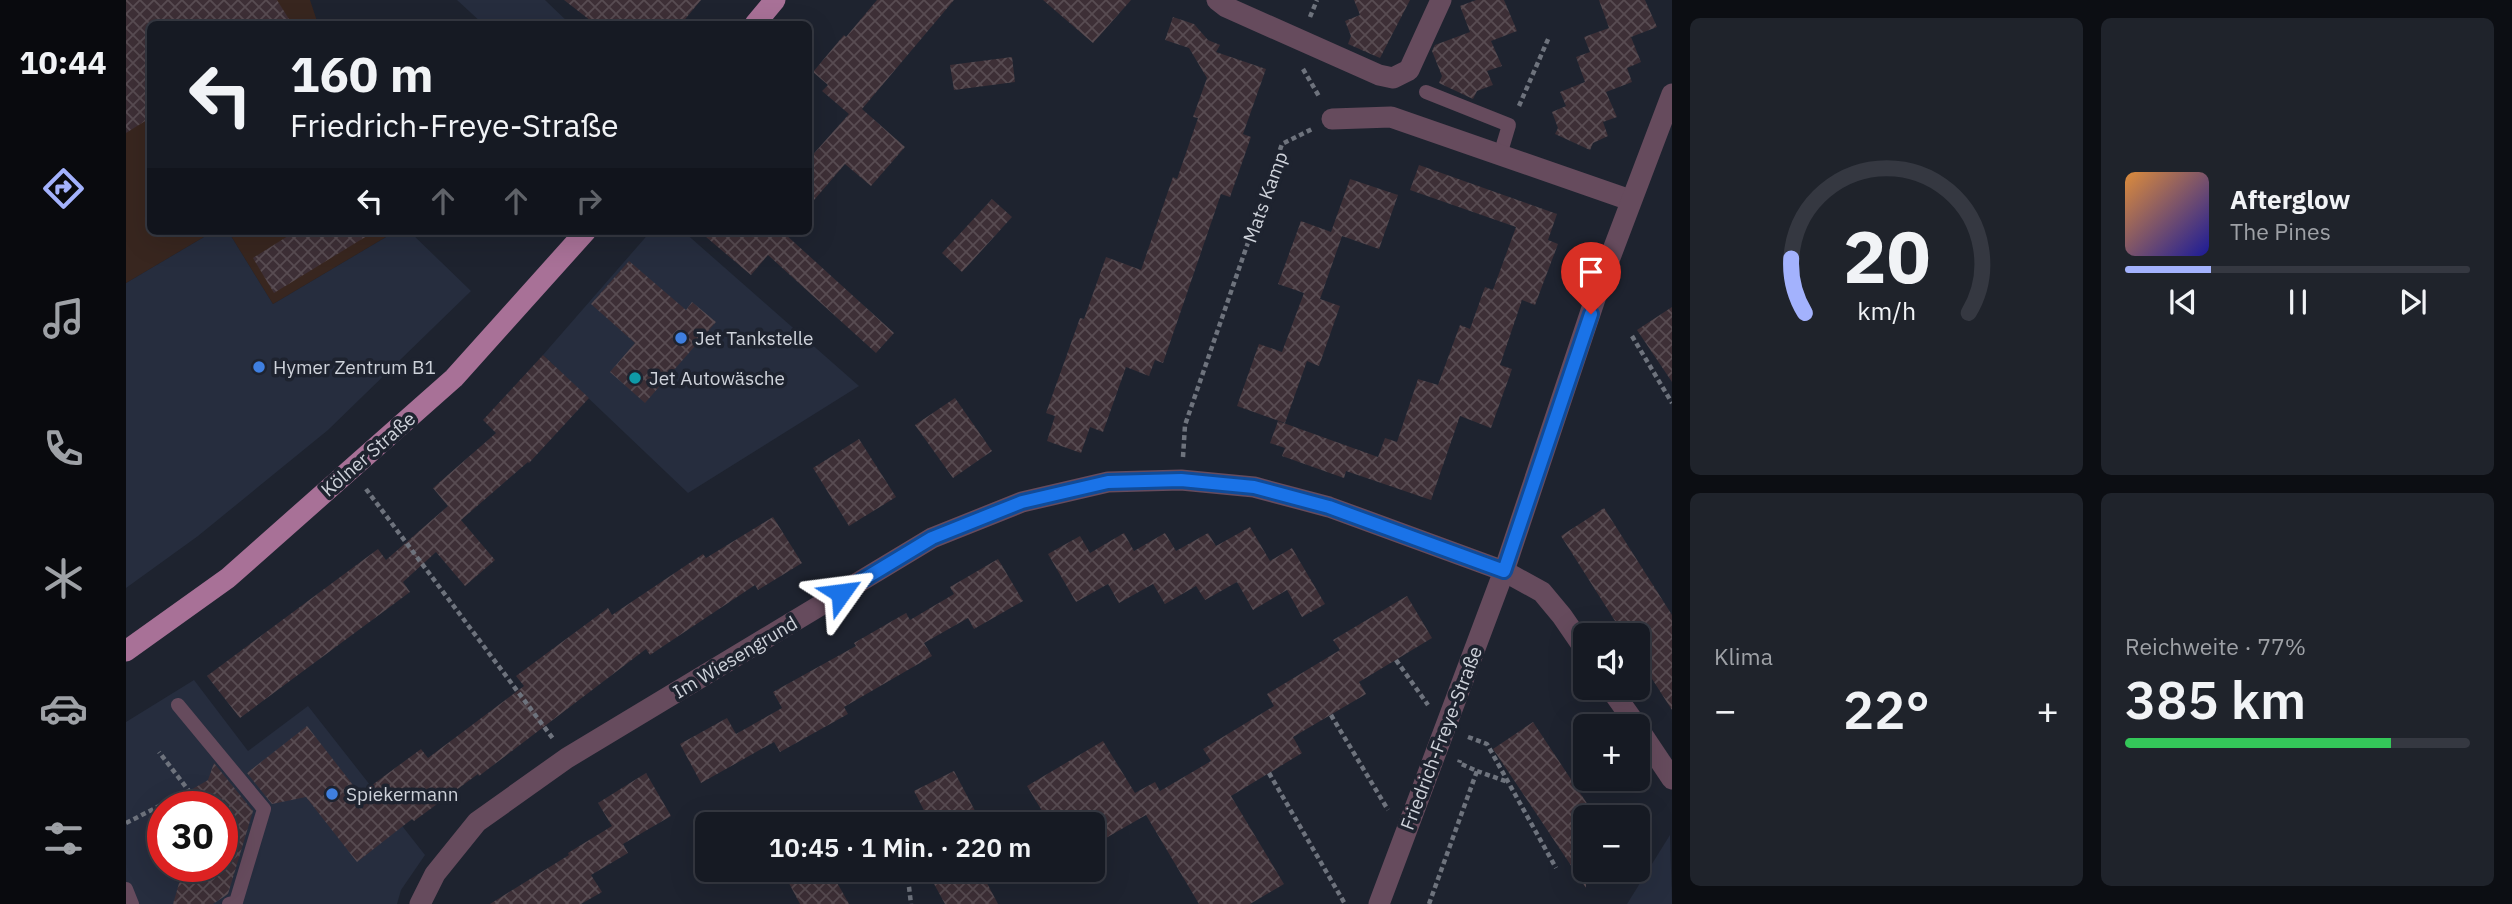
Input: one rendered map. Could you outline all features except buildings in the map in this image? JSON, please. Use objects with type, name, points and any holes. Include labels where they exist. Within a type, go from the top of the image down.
[{"type":"main road","points":[[758,21],[775,0]]},
{"type":"main road","name":"Kölner Straße","points":[[126,652],[228,578],[454,378],[582,235]]},
{"type":"street","points":[[1217,0],[1226,7],[1311,45],[1379,75],[1393,78],[1409,70],[1441,0]]},
{"type":"street","name":"Friedrich-Freye-Straße","points":[[1379,904],[1504,571],[1630,200],[1672,93]]},
{"type":"street","points":[[1332,119],[1391,117],[1630,200]]},
{"type":"street","name":"Im Wiesengrund","points":[[420,904],[435,873],[477,822],[567,758],[932,538],[1022,502],[1108,482],[1181,480],[1254,487],[1329,507],[1504,571]]},
{"type":"street","points":[[1504,571],[1542,592],[1573,632]]},
{"type":"street","points":[[1650,746],[1672,779]]},
{"type":"lane","points":[[1426,92],[1508,125],[1500,155]]},
{"type":"lane","points":[[178,705],[264,809],[236,902],[229,904]]},
{"type":"lane","points":[[126,889],[132,904]]},
{"type":"path","points":[[1314,6],[1317,0]]},
{"type":"path","points":[[1508,125],[1549,37]]},
{"type":"path","name":"Mats Kamp","points":[[1181,480],[1185,425],[1282,144],[1332,119]]},
{"type":"path","points":[[1632,335],[1672,403]]},
{"type":"path","points":[[351,469],[567,758]]},
{"type":"path","points":[[1396,660],[1445,730],[1487,744],[1556,868]]},
{"type":"path","points":[[1331,715],[1404,836]]},
{"type":"path","points":[[1466,746],[1469,737]]},
{"type":"path","points":[[126,823],[189,791],[159,752]]},
{"type":"path","points":[[1462,754],[1459,763],[1508,782]]},
{"type":"path","points":[[1429,904],[1476,771]]},
{"type":"path","points":[[1269,773],[1345,904]]},
{"type":"path","points":[[908,882],[911,904]]},
{"type":"shaded area","points":[[126,0],[310,0],[317,21],[147,21],[147,235],[207,235],[126,283]]},
{"type":"shaded area","points":[[457,0],[545,0],[567,21],[480,21]]},
{"type":"shaded area","name":"Hymer Zentrum B1","points":[[207,235],[230,235],[273,304],[389,235],[413,235],[471,291],[328,430],[198,536],[126,588],[126,283]]},
{"type":"shaded area","points":[[230,235],[389,235],[273,304]]},
{"type":"shaded area","points":[[648,235],[688,235],[859,386],[688,493],[543,355]]},
{"type":"shaded area","points":[[194,680],[248,751],[308,706],[425,855],[401,890],[397,904],[126,904],[126,722]]},
{"type":"shaded area","points":[[1670,835],[1672,904],[1627,904],[1641,882],[1650,882],[1650,867]]},
{"type":"place","name":"Jet Tankstelle","points":[[681,338]]},
{"type":"place","name":"Hymer Zentrum B1","points":[[259,367]]},
{"type":"place","name":"Jet Autowäsche","points":[[635,378]]},
{"type":"place","name":"Spiekermann","points":[[332,794]]},
{"type":"route","points":[[841,593],[932,538],[1022,502],[1108,482],[1181,480],[1254,487],[1329,507],[1504,571],[1591,314]]}]
